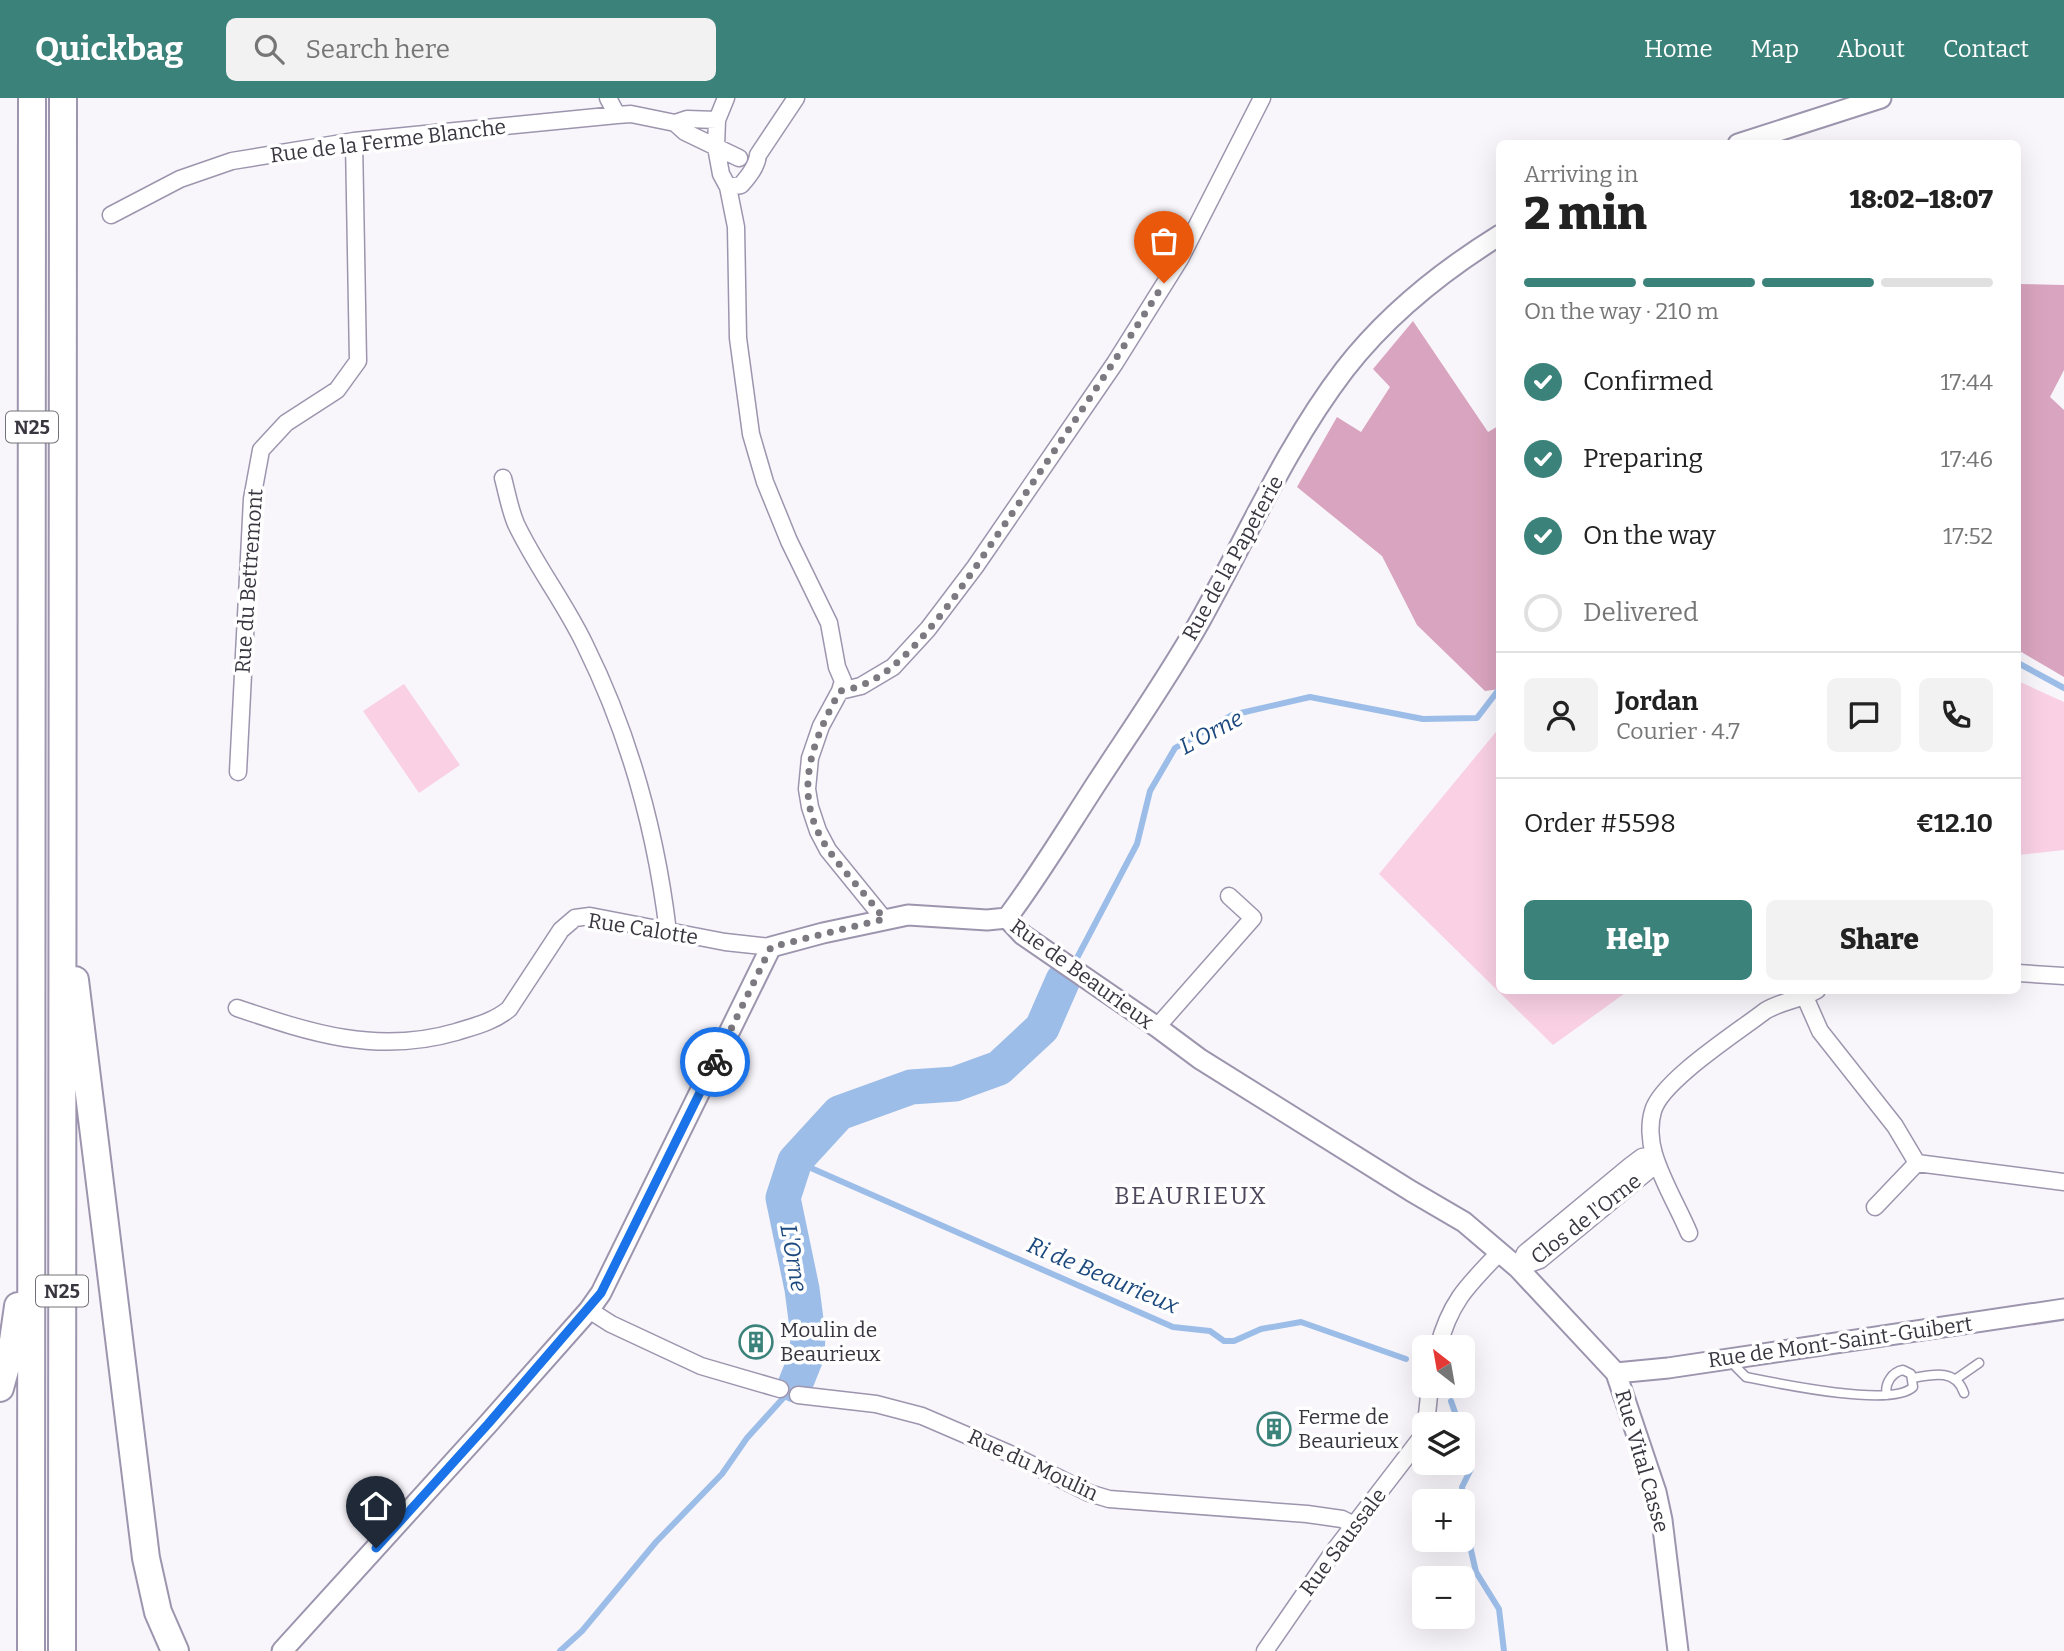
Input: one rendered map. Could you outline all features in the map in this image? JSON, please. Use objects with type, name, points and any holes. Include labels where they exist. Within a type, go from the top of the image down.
[{"type":"highway","name":"N25","points":[[31,1651],[32,98]]},
{"type":"highway","name":"N25","points":[[62,1651],[63,98]]},
{"type":"highway","points":[[63,931],[78,992],[146,1558],[158,1612],[176,1651]]},
{"type":"highway","points":[[0,1388],[13,1341],[19,1300],[32,1269]]},
{"type":"street","points":[[608,98],[617,116]]},
{"type":"street","points":[[726,98],[717,120],[716,147],[736,227],[738,338],[751,434],[765,482],[789,541],[829,623],[842,681],[840,691],[821,726],[810,758],[807,789],[810,807],[828,850],[884,919]]},
{"type":"street","points":[[724,180],[741,185],[747,179],[757,163],[758,155],[796,98]]},
{"type":"street","points":[[840,691],[861,686],[893,667],[928,629],[975,567],[1115,363],[1180,259],[1262,98]]},
{"type":"street","points":[[1750,140],[1881,98]]},
{"type":"street","name":"Rue de la Ferme Blanche","points":[[111,215],[180,179],[232,161],[355,141],[631,114],[676,123],[687,119],[717,120]]},
{"type":"street","name":"Rue de la Ferme Blanche","points":[[676,123],[685,132],[739,160]]},
{"type":"street","name":"Rue du Bettremont","points":[[238,772],[252,499],[261,450],[286,423],[337,390],[358,361],[355,141]]},
{"type":"street","points":[[724,180],[727,165],[758,155]]},
{"type":"street","points":[[736,227],[747,179],[747,171],[739,160]]},
{"type":"street","name":"Rue de la Papeterie","points":[[1007,918],[1199,623],[1295,444],[1331,389],[1364,348],[1401,309],[1441,275],[1496,238]]},
{"type":"street","points":[[503,478],[515,522],[584,642],[622,729],[643,792],[656,849],[668,932]]},
{"type":"street","points":[[1157,1027],[1253,918],[1229,896]]},
{"type":"street","name":"Rue de Beaurieux","points":[[771,947],[908,915],[986,920],[1007,918],[1023,935],[1200,1059],[1464,1222],[1518,1268]]},
{"type":"street","name":"Rue Calotte","points":[[237,1008],[295,1027],[351,1040],[414,1042],[497,1019],[509,1009],[561,930],[575,918],[590,916],[725,942],[771,947]]},
{"type":"street","points":[[282,1651],[479,1435],[601,1293],[771,947]]},
{"type":"street","points":[[2021,973],[2064,976]]},
{"type":"street","name":"Clos de l'Orne","points":[[1689,1233],[1654,1155],[1651,1139],[1653,1110],[1662,1094],[1677,1078],[1775,1004],[1811,994],[1820,1031],[1895,1126],[1917,1163]]},
{"type":"street","name":"Clos de l'Orne","points":[[1518,1268],[1540,1260],[1648,1171],[1654,1155]]},
{"type":"street","points":[[1875,1207],[1917,1163],[2064,1182]]},
{"type":"street","points":[[1442,1335],[1456,1301],[1499,1253]]},
{"type":"street","name":"Rue Vital Casse","points":[[1518,1268],[1616,1373],[1656,1492],[1662,1520],[1678,1651]]},
{"type":"street","name":"Rue de Mont-Saint-Guibert","points":[[1616,1373],[1668,1368],[2064,1309]]},
{"type":"street","points":[[589,1310],[611,1324],[701,1366],[780,1389]]},
{"type":"street","name":"Rue du Moulin","points":[[798,1395],[876,1404],[922,1416],[1109,1500],[1307,1514],[1342,1519],[1354,1525]]},
{"type":"street","name":"Rue Saussale","points":[[1265,1651],[1354,1525],[1412,1450]]},
{"type":"lane","points":[[1734,1358],[1736,1367],[1746,1377],[1851,1394],[1887,1395],[1902,1394],[1911,1390],[1913,1378],[1906,1371],[1897,1371],[1885,1390],[1887,1395]]},
{"type":"lane","points":[[1956,1379],[1979,1363]]},
{"type":"lane","points":[[1913,1378],[1947,1375],[1956,1379],[1964,1394]]},
{"type":"shaded area","points":[[2021,284],[2064,285],[2064,370],[2050,397],[2064,410],[2064,677],[2021,652]]},
{"type":"shaded area","points":[[1413,321],[1488,432],[1496,427],[1496,690],[1485,691],[1417,625],[1382,556],[1297,487],[1337,417],[1361,432],[1390,387],[1373,369]]},
{"type":"shaded area","points":[[2021,682],[2064,702],[2064,850],[2021,855]]},
{"type":"shaded area","points":[[404,684],[460,765],[419,793],[363,711]]},
{"type":"shaded area","points":[[1496,732],[1496,989],[1379,874]]},
{"type":"shaded area","points":[[1501,994],[1624,994],[1553,1045]]},
{"type":"waterway","name":"L'Orne","points":[[2021,665],[2064,688]]},
{"type":"waterway","name":"L'Orne","points":[[1077,958],[1137,844],[1150,791],[1175,748],[1232,715],[1310,697],[1423,719],[1477,718],[1496,693]]},
{"type":"waterway","name":"L'Orne","points":[[795,1385],[807,1355],[808,1335],[802,1289],[783,1198],[795,1161],[839,1113],[911,1087],[955,1084],[999,1068],[1042,1028],[1063,980]]},
{"type":"waterway","name":"Ri de Beaurieux","points":[[795,1161],[1173,1327],[1210,1331],[1224,1341],[1234,1341],[1261,1329],[1301,1322],[1406,1359]]},
{"type":"waterway","name":"L'Orne","points":[[560,1651],[582,1631],[656,1542],[722,1474],[747,1438],[795,1385]]},
{"type":"waterway","name":"Ri de Beaurieux","points":[[1451,1401],[1455,1412]]},
{"type":"waterway","name":"Ri de Beaurieux","points":[[1468,1475],[1462,1487],[1467,1533],[1476,1572],[1499,1609],[1504,1651]]},
{"type":"way so far","points":[[715,1062],[771,947],[884,919],[828,850],[810,807],[807,789],[810,758],[821,726],[840,691],[861,686],[882,675],[908,652],[928,629],[975,567],[1077,419],[1164,283]]},
{"type":"place","name":"Moulin de Beaurieux","points":[[756,1342]]},
{"type":"place","name":"Ferme de Beaurieux","points":[[1274,1429]]},
{"type":"district","name":"BEAURIEUX","points":[[1191,1196]]},
{"type":"route","points":[[376,1548],[589,1310],[601,1293],[715,1062]]}]
